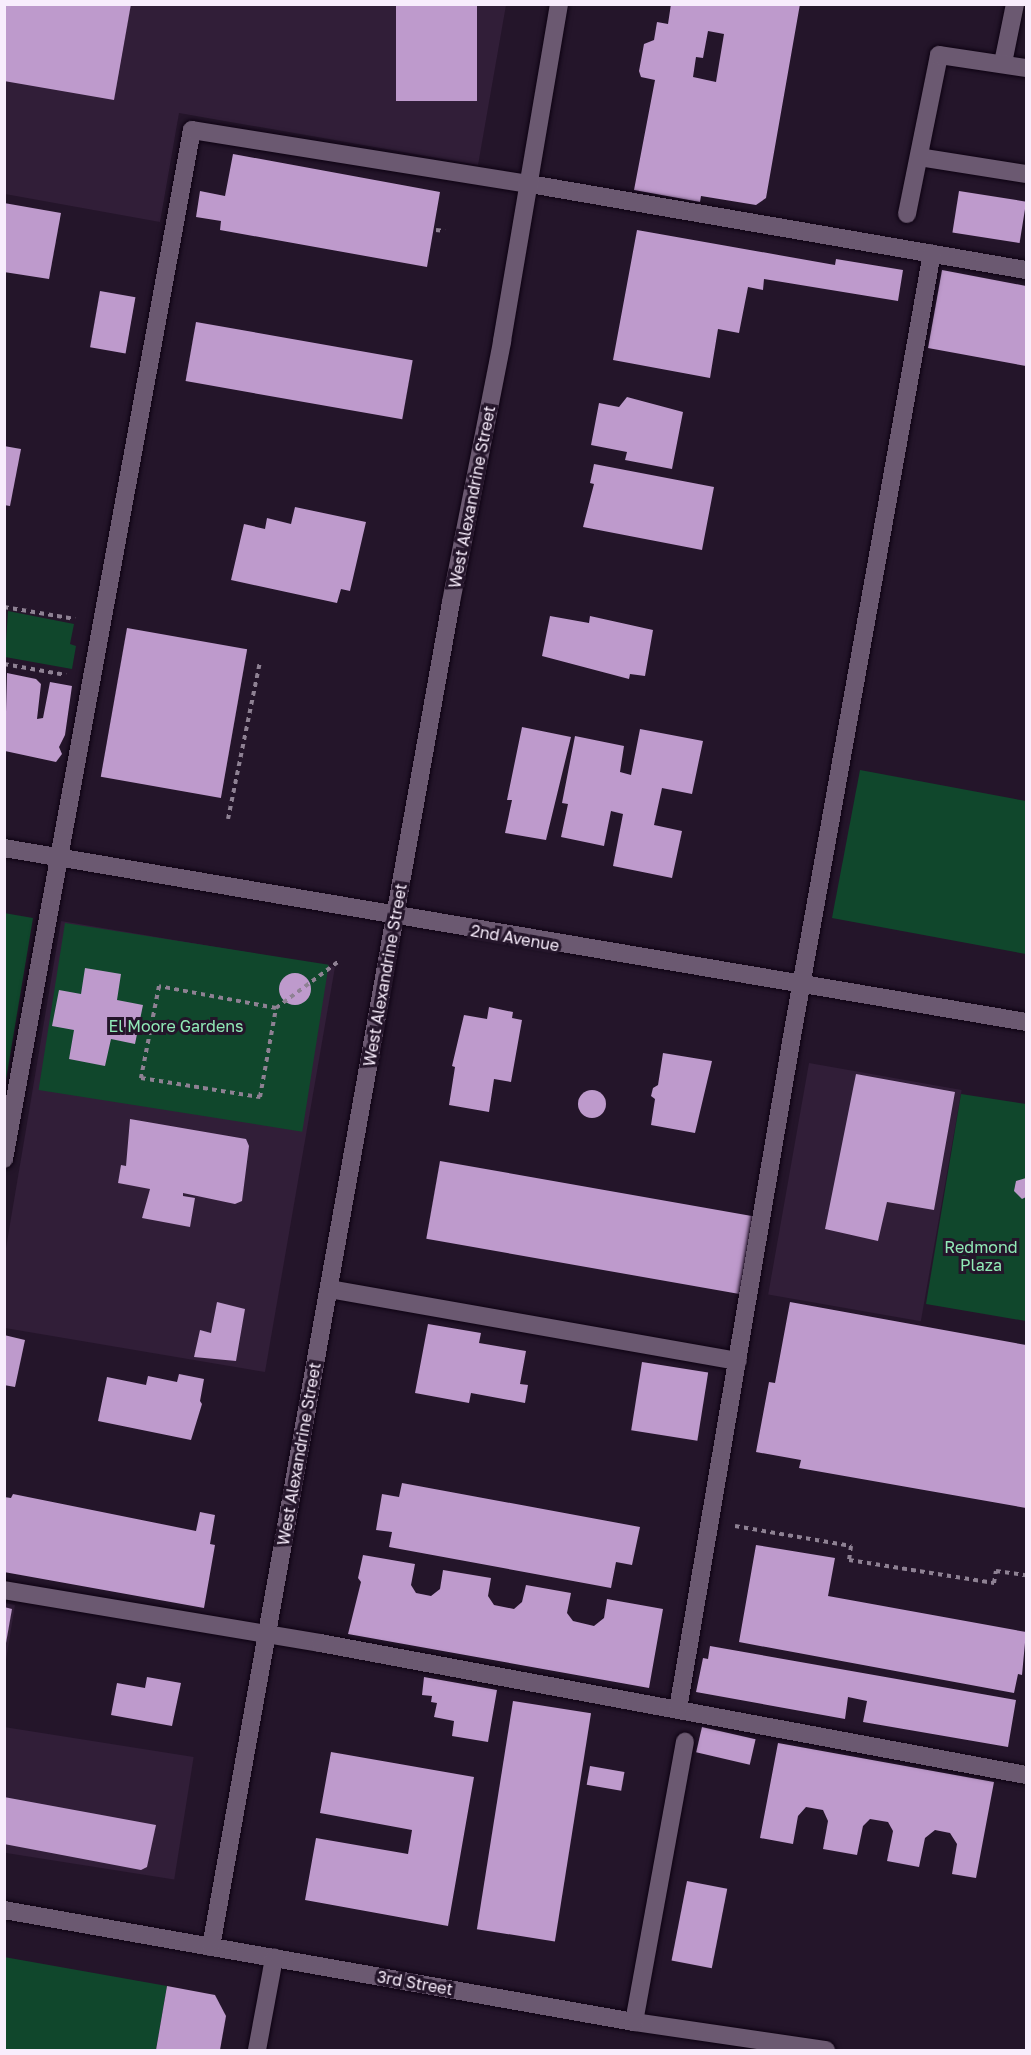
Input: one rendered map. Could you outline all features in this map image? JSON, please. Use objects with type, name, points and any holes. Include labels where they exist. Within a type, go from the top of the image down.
[{"type":"street","name":"West Alexandrine Street","points":[[211,1947],[395,917],[530,184],[559,4]]},
{"type":"street","points":[[1003,63],[1015,4]]},
{"type":"street","points":[[907,214],[939,55],[1026,68]]},
{"type":"street","points":[[4,1159],[192,130],[530,184],[1026,270]]},
{"type":"street","points":[[919,157],[1026,174]]},
{"type":"street","points":[[678,1709],[801,986],[932,253]]},
{"type":"street","name":"2nd Avenue","points":[[4,848],[395,917],[1026,1022]]},
{"type":"street","points":[[329,1289],[738,1361]]},
{"type":"street","points":[[4,1590],[267,1634],[1026,1775]]},
{"type":"street","points":[[634,2022],[685,1742]]},
{"type":"street","name":"3rd Street","points":[[4,1910],[634,2022],[826,2050]]},
{"type":"street","points":[[257,2050],[274,1958]]},
{"type":"path","points":[[436,230],[445,231]]},
{"type":"path","points":[[4,603],[102,624]]},
{"type":"path","points":[[228,819],[260,662]]},
{"type":"path","points":[[4,664],[69,676]]},
{"type":"path","points":[[276,1008],[159,986],[141,1078],[260,1097],[276,1008],[339,961]]},
{"type":"path","points":[[711,1521],[851,1546],[849,1560],[994,1582],[996,1571],[1026,1575]]},
{"type":"shaded area","points":[[4,5],[506,5],[478,165],[179,113],[160,222],[5,194]]},
{"type":"shaded area","points":[[61,921],[335,967],[265,1372],[5,1328],[5,1254]]},
{"type":"shaded area","points":[[809,1063],[962,1090],[921,1321],[768,1294]]},
{"type":"shaded area","points":[[5,1603],[15,1605],[5,1666]]},
{"type":"shaded area","points":[[4,1727],[194,1757],[174,1880],[4,1853]]},
{"type":"green space","points":[[8,611],[74,624],[70,644],[76,646],[72,669],[5,657]]},
{"type":"green space","points":[[860,770],[1026,801],[1026,954],[832,918]]},
{"type":"green space","points":[[4,913],[33,918],[5,1086],[4,1086]]},
{"type":"green space","name":"El Moore Gardens","points":[[65,923],[329,965],[302,1132],[39,1090]]},
{"type":"green space","name":"Redmond Plaza","points":[[961,1094],[1026,1104],[1026,1321],[926,1304]]},
{"type":"green space","points":[[4,1957],[167,1986],[156,2050],[5,2050]]},
{"type":"building","points":[[4,4],[131,4],[114,100],[4,81]]},
{"type":"building","points":[[396,4],[477,4],[477,101],[396,101]]},
{"type":"building","points":[[671,4],[800,4],[766,198],[756,205],[701,196],[700,202],[634,190],[655,80],[641,77],[639,71],[644,44],[654,40],[657,22],[668,24]],"holes":[[[708,31],[724,34],[716,82],[693,77],[696,57],[703,58]]]},
{"type":"building","points":[[233,154],[440,192],[427,267],[220,230],[221,221],[196,217],[200,191],[225,196]]},
{"type":"building","points":[[959,191],[1026,202],[1020,243],[952,232]]},
{"type":"building","points":[[4,203],[61,213],[49,279],[4,272]]},
{"type":"building","points":[[637,230],[835,265],[836,259],[903,270],[898,301],[764,279],[763,290],[748,287],[739,333],[718,329],[710,378],[613,360]]},
{"type":"building","points":[[942,270],[1026,286],[1026,366],[928,348]]},
{"type":"building","points":[[100,291],[135,297],[126,353],[90,347]]},
{"type":"building","points":[[196,322],[413,360],[402,419],[186,381]]},
{"type":"building","points":[[627,397],[683,412],[672,469],[625,460],[627,452],[591,445],[599,403],[619,407]]},
{"type":"building","points":[[4,446],[21,449],[10,506],[4,505]]},
{"type":"building","points":[[594,464],[714,487],[702,550],[583,527],[594,484],[590,483]]},
{"type":"building","points":[[295,507],[366,522],[350,591],[341,589],[337,603],[231,580],[244,524],[265,529],[267,518],[291,524]]},
{"type":"building","points":[[550,616],[589,623],[590,616],[653,630],[645,676],[630,674],[629,679],[542,656]]},
{"type":"building","points":[[127,628],[247,649],[221,798],[101,777]]},
{"type":"building","points":[[7,673],[36,679],[41,684],[37,719],[43,718],[50,682],[72,686],[65,735],[59,747],[62,754],[56,762],[5,751]]},
{"type":"building","points":[[522,727],[571,737],[546,840],[505,833],[512,800],[507,800]]},
{"type":"building","points":[[640,729],[703,741],[692,794],[662,788],[654,825],[682,831],[672,878],[613,866],[623,814],[611,811],[604,846],[561,837],[568,804],[562,803],[575,736],[624,746],[620,772],[631,775]]},
{"type":"building","points":[[85,968],[121,974],[117,1000],[143,1005],[135,1044],[111,1039],[105,1066],[69,1059],[74,1030],[52,1026],[59,990],[81,994]]},
{"type":"building","points":[[295,973],[307,977],[311,989],[307,1001],[295,1005],[283,1001],[279,989],[283,977]]},
{"type":"building","points":[[489,1007],[513,1012],[512,1018],[522,1020],[511,1082],[494,1079],[489,1112],[449,1105],[455,1067],[452,1066],[464,1015],[487,1019]]},
{"type":"building","points":[[663,1053],[712,1061],[695,1133],[651,1125],[655,1099],[651,1096],[653,1088],[658,1085]]},
{"type":"building","points":[[856,1074],[955,1092],[934,1210],[887,1202],[878,1241],[825,1229]]},
{"type":"building","points":[[592,1090],[602,1094],[606,1104],[602,1114],[592,1118],[582,1114],[578,1104],[582,1094]]},
{"type":"building","points":[[130,1119],[246,1139],[249,1146],[242,1201],[235,1204],[183,1193],[183,1196],[195,1198],[190,1227],[142,1218],[150,1189],[118,1183],[121,1165],[126,1166]]},
{"type":"building","points":[[440,1161],[753,1216],[739,1294],[426,1239]]},
{"type":"building","points":[[1026,1178],[1026,1197],[1022,1199],[1014,1191],[1016,1181]]},
{"type":"building","points":[[217,1302],[245,1309],[236,1361],[194,1357],[200,1330],[211,1333]]},
{"type":"building","points":[[790,1302],[1026,1345],[1026,1508],[799,1468],[801,1460],[756,1452],[769,1382],[775,1383]]},
{"type":"building","points":[[428,1324],[481,1333],[479,1343],[526,1351],[520,1384],[528,1385],[525,1403],[471,1393],[469,1403],[415,1393]]},
{"type":"building","points":[[4,1335],[25,1340],[15,1387],[4,1385]]},
{"type":"building","points":[[642,1362],[708,1372],[697,1441],[631,1430]]},
{"type":"building","points":[[179,1374],[204,1379],[200,1401],[202,1404],[191,1440],[98,1421],[107,1377],[146,1385],[148,1376],[177,1382]]},
{"type":"building","points":[[402,1483],[640,1527],[632,1565],[616,1562],[611,1588],[389,1547],[392,1532],[376,1530],[382,1494],[399,1497]]},
{"type":"building","points":[[13,1494],[196,1531],[200,1512],[215,1515],[210,1544],[215,1545],[204,1608],[4,1572],[4,1497],[11,1498]]},
{"type":"building","points":[[756,1545],[835,1558],[828,1596],[1026,1632],[1022,1675],[1018,1674],[1014,1693],[739,1642]]},
{"type":"building","points":[[363,1555],[415,1564],[411,1585],[416,1593],[431,1596],[440,1589],[443,1570],[491,1578],[488,1596],[494,1605],[514,1609],[522,1602],[526,1585],[571,1593],[567,1613],[573,1621],[594,1626],[604,1618],[607,1599],[663,1609],[649,1688],[348,1634],[361,1582],[358,1578]]},
{"type":"building","points":[[4,1607],[12,1609],[6,1643],[4,1643]]},
{"type":"building","points":[[710,1646],[1016,1700],[1008,1747],[863,1722],[867,1701],[848,1697],[845,1719],[696,1692],[703,1658],[708,1659]]},
{"type":"building","points":[[147,1677],[181,1683],[172,1726],[111,1715],[117,1683],[145,1688]]},
{"type":"building","points":[[424,1677],[497,1690],[488,1742],[452,1736],[454,1721],[434,1717],[437,1703],[431,1702],[432,1696],[422,1695]]},
{"type":"building","points":[[513,1701],[591,1713],[555,1942],[477,1929]]},
{"type":"building","points":[[702,1727],[756,1739],[750,1765],[696,1752]]},
{"type":"building","points":[[778,1743],[994,1782],[976,1878],[952,1874],[957,1844],[950,1833],[935,1830],[925,1838],[919,1867],[887,1861],[893,1831],[888,1822],[870,1819],[863,1826],[857,1855],[823,1849],[828,1821],[823,1810],[806,1807],[798,1816],[793,1844],[760,1838]]},
{"type":"building","points":[[331,1752],[474,1777],[448,1926],[305,1900],[316,1838],[408,1854],[412,1830],[320,1813]]},
{"type":"building","points":[[590,1766],[624,1772],[621,1791],[587,1785]]},
{"type":"building","points":[[4,1797],[156,1825],[147,1867],[141,1870],[4,1844]]},
{"type":"building","points":[[687,1881],[727,1889],[712,1968],[672,1961]]},
{"type":"building","points":[[167,1986],[215,1995],[226,2016],[220,2050],[156,2050]]}]
